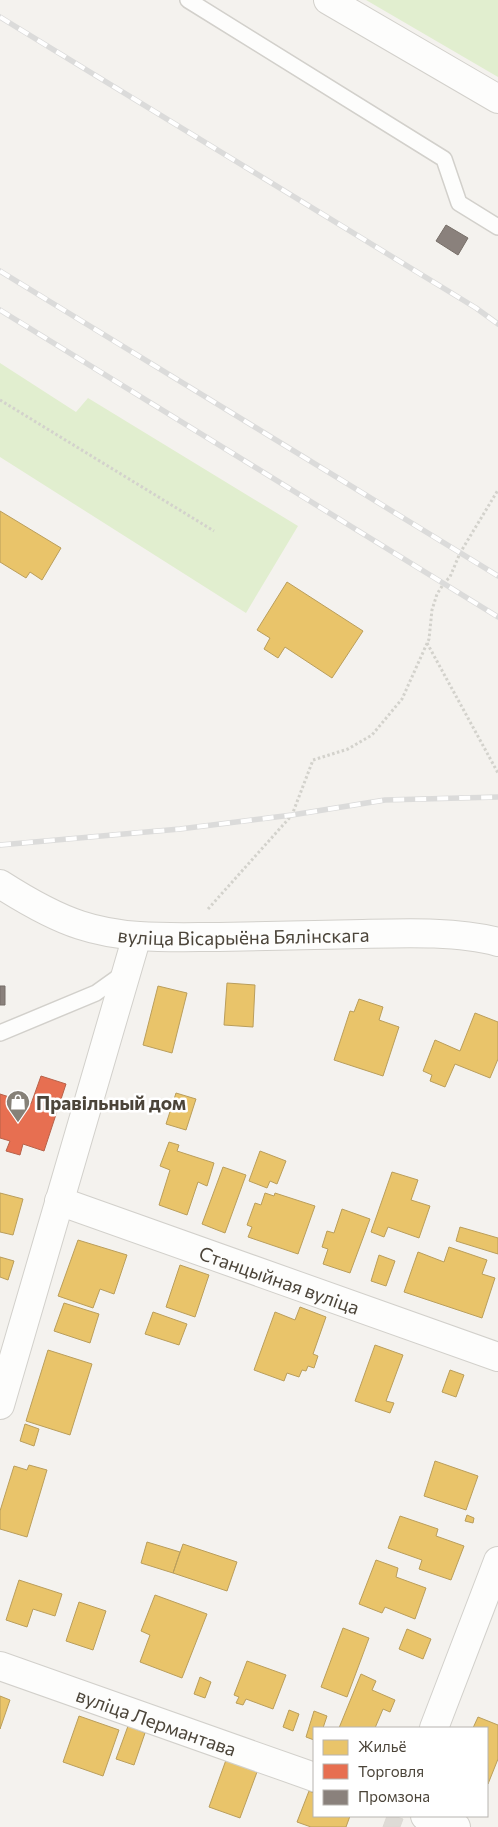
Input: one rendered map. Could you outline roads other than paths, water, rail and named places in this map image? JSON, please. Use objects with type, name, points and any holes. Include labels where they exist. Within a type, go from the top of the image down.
[{"type":"street","points":[[328,0],[498,99]]},
{"type":"street","name":"вуліца Вісарыёна Бялінскага","points":[[0,884],[29,902],[73,923],[105,932],[137,936],[182,937],[390,933],[465,936],[498,942]]},
{"type":"street","points":[[0,1405],[137,936]]},
{"type":"street","name":"Станцыйная вуліца","points":[[59,1201],[498,1357]]},
{"type":"street","points":[[434,1727],[498,1561]]},
{"type":"street","name":"вуліца Лермантава","points":[[0,1666],[313,1777]]},
{"type":"street","points":[[428,1817],[456,1827]]},
{"type":"lane","points":[[188,0],[444,159],[459,202],[498,227]]},
{"type":"lane","points":[[0,1033],[96,993],[127,970]]},
{"type":"railway","points":[[0,17],[476,308],[498,324]]},
{"type":"railway","points":[[0,271],[498,576]]},
{"type":"railway","points":[[0,310],[498,617]]},
{"type":"railway","points":[[0,845],[180,829],[292,815],[385,800],[498,797]]},
{"type":"place","name":"Правільный дом","points":[[18,1123]]}]
